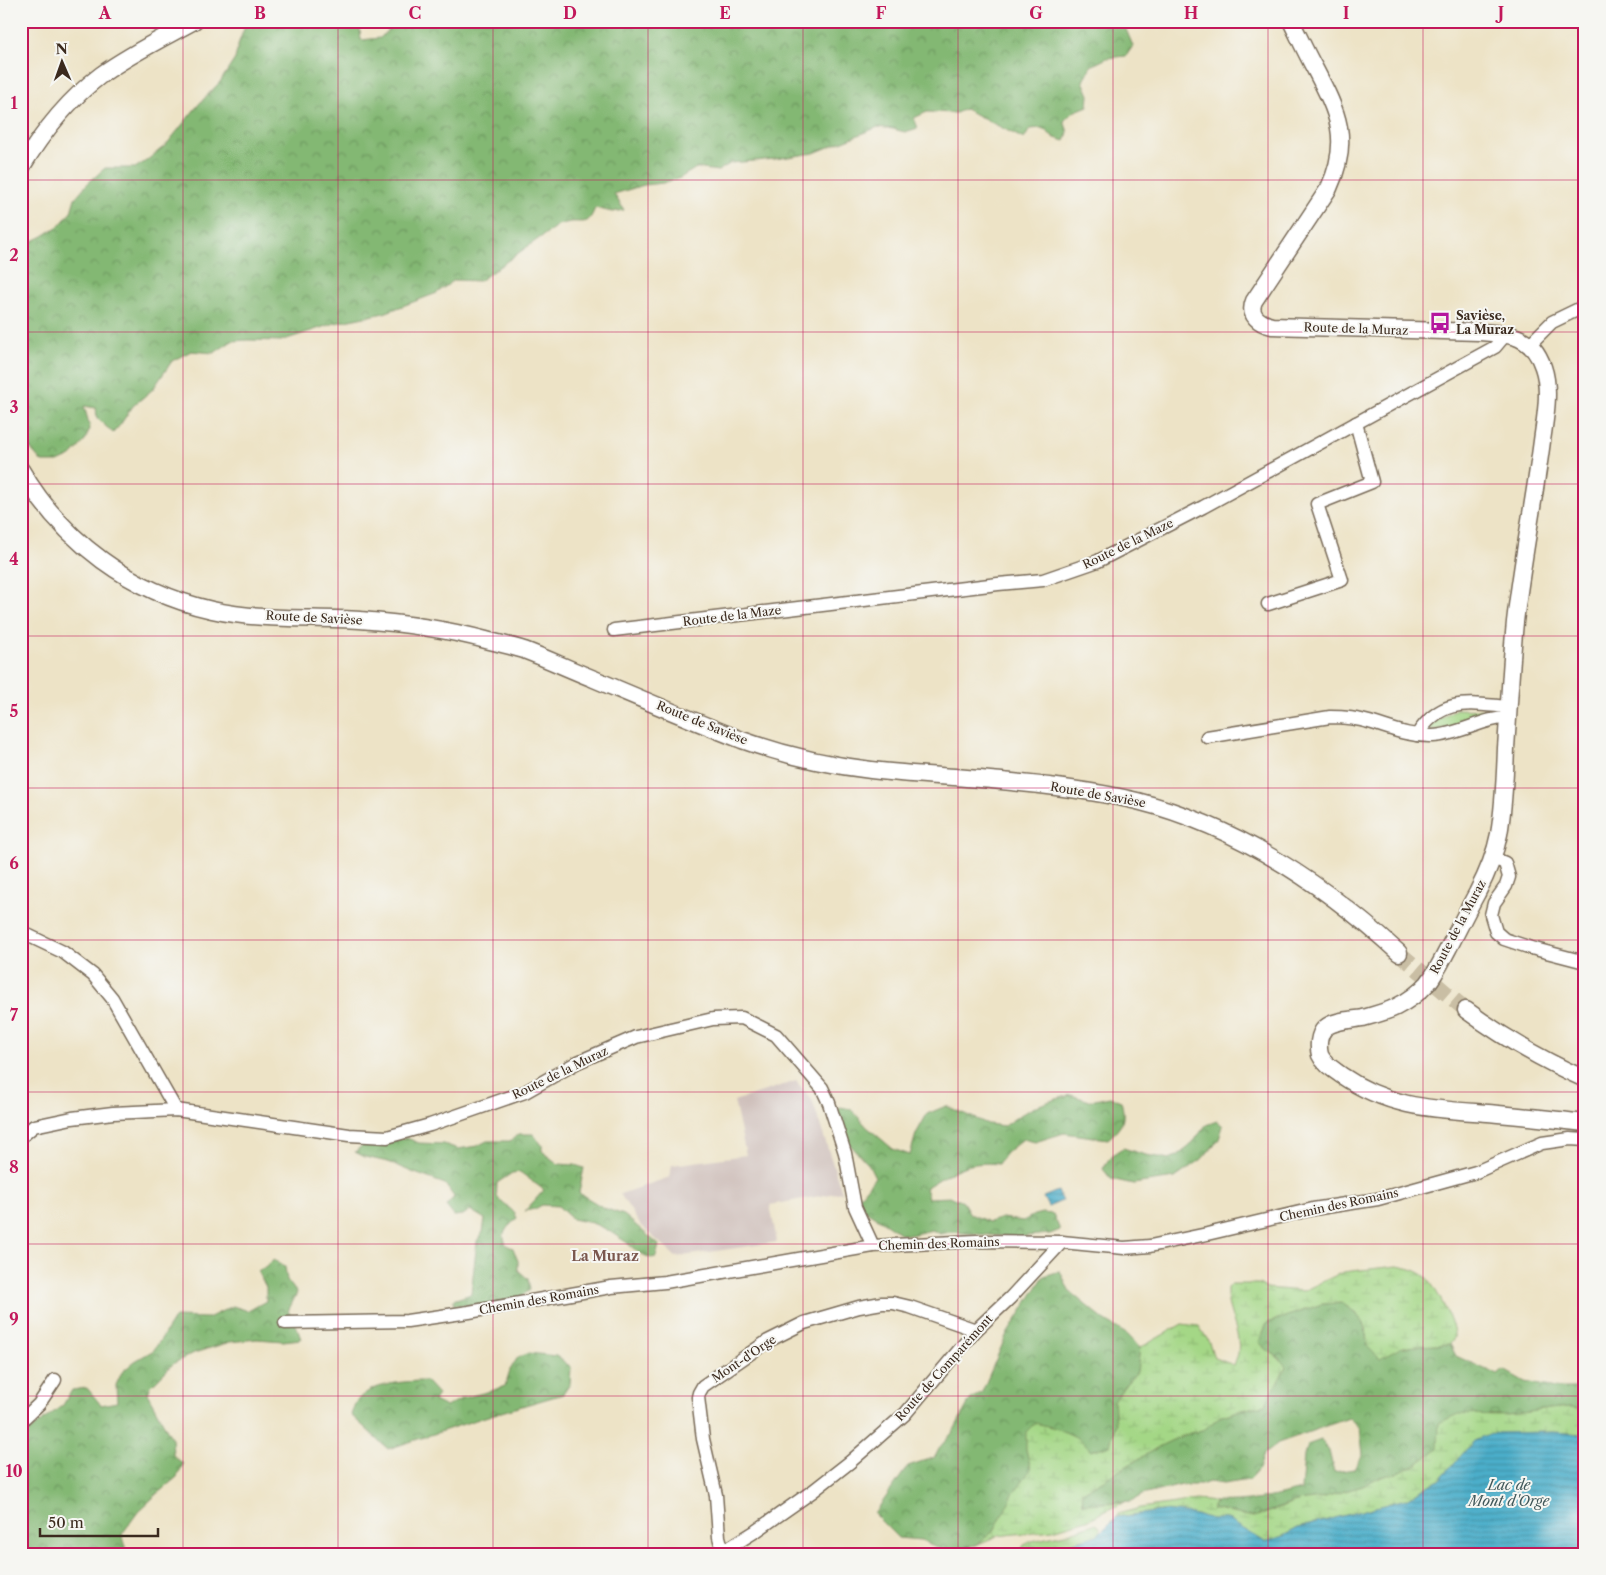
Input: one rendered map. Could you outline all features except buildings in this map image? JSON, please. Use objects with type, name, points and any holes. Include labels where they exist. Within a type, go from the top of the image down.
[{"type":"street","points":[[21,168],[54,120],[74,99],[102,75],[133,55],[194,21]]},
{"type":"street","name":"Route de la Muraz","points":[[1291,21],[1332,103],[1337,119],[1340,140],[1339,159],[1336,173],[1329,188],[1254,301],[1252,305],[1254,314],[1259,321],[1272,326],[1506,334],[1521,338],[1530,344],[1540,358],[1544,370],[1546,389],[1537,476],[1519,593],[1508,713],[1504,798],[1499,833],[1487,874],[1429,982],[1414,996],[1396,1007],[1382,1013],[1338,1022],[1328,1026],[1322,1031],[1319,1039],[1321,1056],[1328,1066],[1356,1085],[1407,1105],[1585,1123]]},
{"type":"street","points":[[1530,344],[1552,322],[1585,306]]},
{"type":"street","name":"Route de la Maze","points":[[614,630],[1043,580],[1098,561],[1180,519],[1495,347],[1506,334]]},
{"type":"street","points":[[1268,604],[1342,580],[1317,504],[1372,482],[1356,423]]},
{"type":"street","name":"Route de Savièse","points":[[21,470],[42,503],[80,543],[126,576],[153,590],[185,602],[213,610],[251,615],[360,620],[400,624],[445,631],[524,650],[751,743],[816,762],[894,773],[1020,782],[1138,801],[1176,812],[1240,839],[1276,859],[1335,900],[1399,954]]},
{"type":"street","points":[[1417,735],[1430,719],[1452,706],[1484,704],[1508,713]]},
{"type":"street","points":[[1207,738],[1330,717],[1351,718],[1389,729],[1417,735],[1433,736],[1449,734],[1508,713]]},
{"type":"street","points":[[1492,858],[1505,863],[1509,878],[1506,886],[1494,903],[1491,915],[1496,932],[1504,939],[1585,962]]},
{"type":"street","points":[[21,932],[63,952],[93,975],[112,998],[176,1110]]},
{"type":"street","points":[[1466,1010],[1513,1043],[1585,1079]]},
{"type":"street","name":"Route de la Muraz","points":[[21,1137],[34,1126],[72,1118],[113,1113],[176,1110],[216,1115],[259,1124],[349,1136],[388,1137],[430,1125],[525,1092],[578,1062],[636,1037],[713,1019],[742,1018],[776,1035],[822,1088],[829,1103],[845,1153],[855,1207],[873,1246]]},
{"type":"street","name":"Chemin des Romains","points":[[285,1323],[407,1321],[469,1312],[611,1286],[665,1282],[873,1246],[977,1241],[1062,1242],[1124,1248],[1150,1246],[1313,1209],[1378,1199],[1476,1172],[1542,1143],[1570,1139],[1585,1140]]},
{"type":"street","name":"Route de Comparémont","points":[[722,1552],[813,1491],[892,1426],[925,1392],[976,1330],[1010,1298],[1062,1242]]},
{"type":"street","name":"Mont-d'Orge","points":[[722,1552],[715,1488],[702,1430],[698,1397],[703,1386],[773,1338],[812,1320],[859,1308],[893,1303],[927,1312],[976,1330]]},
{"type":"street","points":[[21,1421],[39,1404],[55,1380]]},
{"type":"shaded area","points":[[796,1081],[812,1100],[842,1192],[770,1205],[777,1242],[676,1257],[641,1226],[620,1194],[670,1177],[672,1165],[746,1155],[734,1101]]},
{"type":"green space","points":[[247,21],[359,21],[361,40],[380,38],[398,21],[1120,21],[1125,27],[1133,46],[1126,56],[1107,58],[1091,66],[1083,81],[1089,95],[1088,106],[1073,112],[1064,121],[1068,132],[1065,141],[1055,138],[1042,128],[1030,129],[1024,139],[965,109],[956,113],[927,112],[914,118],[918,128],[905,132],[878,127],[814,153],[731,163],[718,171],[696,168],[680,178],[663,183],[644,185],[614,194],[624,210],[612,212],[595,208],[590,218],[586,221],[558,225],[479,281],[454,280],[437,293],[384,313],[335,323],[281,341],[232,341],[214,353],[191,351],[172,361],[153,389],[133,406],[113,433],[97,418],[96,408],[84,406],[90,427],[85,441],[71,456],[58,462],[42,462],[21,435],[21,249],[23,246],[60,225],[71,212],[75,198],[105,168],[135,168],[166,145],[199,104],[220,82],[235,59]]},
{"type":"green space","points":[[1456,709],[1487,710],[1488,716],[1450,728],[1426,731],[1436,721]]},
{"type":"green space","points":[[1071,1095],[1090,1101],[1110,1097],[1121,1101],[1123,1118],[1120,1126],[1108,1139],[1064,1133],[1035,1142],[1023,1139],[1006,1153],[998,1164],[977,1164],[959,1168],[925,1188],[928,1198],[952,1197],[963,1202],[970,1214],[989,1222],[1002,1218],[1023,1221],[1042,1213],[1053,1214],[1060,1230],[1050,1234],[1015,1237],[951,1232],[940,1234],[932,1230],[910,1235],[901,1234],[862,1208],[859,1197],[875,1177],[869,1165],[836,1130],[836,1116],[840,1107],[851,1109],[867,1127],[893,1149],[910,1155],[916,1134],[927,1114],[946,1106],[988,1124],[1004,1126],[1036,1107]]},
{"type":"green space","points":[[1217,1121],[1223,1126],[1219,1139],[1202,1159],[1175,1178],[1133,1184],[1111,1179],[1103,1169],[1111,1157],[1123,1148],[1169,1159],[1177,1156],[1190,1146],[1206,1125]]},
{"type":"green space","points":[[519,1134],[533,1134],[542,1145],[542,1151],[558,1164],[575,1165],[584,1168],[579,1193],[604,1208],[624,1215],[659,1245],[656,1257],[651,1258],[639,1253],[606,1229],[592,1223],[572,1219],[558,1206],[542,1205],[525,1211],[544,1190],[520,1172],[512,1173],[497,1183],[499,1199],[513,1211],[517,1218],[503,1235],[506,1245],[513,1248],[518,1261],[518,1270],[528,1279],[530,1290],[520,1297],[484,1305],[454,1305],[453,1300],[471,1294],[477,1241],[483,1232],[485,1219],[470,1210],[463,1215],[454,1216],[446,1206],[454,1197],[445,1184],[388,1162],[365,1157],[355,1152],[366,1142],[407,1138],[419,1143],[444,1144],[458,1149],[477,1146],[487,1141],[510,1141]]},
{"type":"green space","points":[[274,1260],[285,1267],[287,1280],[297,1293],[288,1311],[295,1322],[301,1339],[283,1341],[257,1339],[230,1342],[194,1353],[174,1363],[150,1387],[148,1395],[172,1439],[173,1455],[183,1464],[177,1477],[138,1512],[122,1534],[126,1547],[124,1554],[21,1554],[21,1437],[63,1405],[72,1390],[87,1388],[101,1405],[117,1402],[116,1385],[122,1372],[135,1361],[154,1350],[175,1317],[208,1318],[233,1306],[248,1311],[266,1301],[266,1287],[258,1272]]},
{"type":"green space","points":[[1397,1266],[1416,1271],[1430,1282],[1452,1324],[1454,1337],[1450,1344],[1402,1347],[1380,1359],[1367,1346],[1366,1328],[1356,1313],[1342,1303],[1322,1304],[1267,1323],[1259,1342],[1280,1359],[1286,1367],[1265,1405],[1219,1417],[1205,1429],[1181,1436],[1160,1446],[1082,1492],[1083,1504],[1125,1502],[1087,1520],[1053,1530],[997,1536],[976,1545],[994,1531],[1013,1494],[1031,1469],[1026,1449],[1026,1432],[1035,1423],[1059,1429],[1080,1439],[1091,1451],[1110,1445],[1116,1423],[1114,1401],[1137,1372],[1140,1348],[1182,1324],[1199,1326],[1209,1342],[1214,1358],[1234,1365],[1239,1346],[1228,1305],[1227,1288],[1231,1284],[1259,1284],[1266,1288],[1303,1291],[1343,1272]]},
{"type":"green space","points":[[1060,1271],[1069,1291],[1104,1320],[1128,1335],[1140,1348],[1137,1372],[1114,1401],[1116,1423],[1110,1445],[1091,1451],[1080,1439],[1026,1449],[1031,1469],[994,1531],[976,1545],[946,1551],[921,1540],[898,1538],[874,1514],[908,1466],[935,1457],[940,1447],[953,1432],[970,1400],[982,1392],[1006,1336],[1044,1276]]},
{"type":"green space","points":[[1342,1303],[1362,1321],[1367,1346],[1402,1347],[1450,1344],[1456,1356],[1498,1375],[1504,1370],[1525,1382],[1555,1388],[1585,1388],[1585,1413],[1572,1407],[1488,1416],[1438,1448],[1416,1465],[1400,1472],[1377,1478],[1363,1486],[1321,1498],[1299,1501],[1253,1517],[1211,1509],[1216,1502],[1248,1501],[1301,1490],[1304,1456],[1307,1445],[1321,1440],[1329,1451],[1334,1472],[1354,1469],[1363,1455],[1360,1428],[1349,1418],[1278,1443],[1264,1454],[1259,1469],[1249,1480],[1223,1484],[1209,1482],[1201,1485],[1182,1485],[1142,1495],[1132,1501],[1083,1504],[1082,1492],[1160,1446],[1181,1436],[1205,1429],[1219,1417],[1265,1405],[1281,1359],[1264,1348],[1259,1342],[1267,1323],[1322,1304]]},
{"type":"green space","points":[[529,1353],[556,1356],[571,1367],[570,1384],[563,1394],[491,1415],[388,1449],[351,1415],[356,1402],[370,1390],[389,1384],[409,1382],[426,1381],[438,1394],[434,1401],[446,1407],[463,1398],[505,1386],[510,1370],[518,1357]]},
{"type":"green space","points":[[1572,1407],[1585,1413],[1585,1436],[1554,1432],[1494,1433],[1460,1457],[1439,1480],[1406,1499],[1298,1528],[1283,1536],[1265,1542],[1227,1519],[1212,1519],[1192,1514],[1163,1511],[1117,1517],[1118,1514],[1140,1508],[1196,1500],[1216,1502],[1211,1509],[1253,1517],[1299,1501],[1321,1498],[1363,1486],[1377,1478],[1400,1472],[1416,1465],[1438,1448],[1439,1423],[1458,1414],[1508,1415]]},
{"type":"green space","points":[[1094,1524],[1100,1528],[1101,1532],[1097,1535],[1060,1546],[1047,1554],[1019,1554],[1024,1545],[1032,1541],[1065,1534]]},
{"type":"water","points":[[1058,1191],[1062,1201],[1048,1207],[1043,1197]]},
{"type":"water","name":"Lac de Mont d'Orge","points":[[1554,1432],[1585,1436],[1585,1554],[1047,1554],[1060,1546],[1097,1535],[1117,1517],[1163,1511],[1192,1514],[1212,1519],[1227,1519],[1265,1542],[1283,1536],[1298,1528],[1406,1499],[1439,1480],[1474,1441],[1494,1433]]},
{"type":"tunnel","points":[[1399,953],[1466,1010]]},
{"type":"place","name":"Savièse, La Muraz","points":[[1440,323]]},
{"type":"district","name":"La Muraz","points":[[605,1256]]}]
